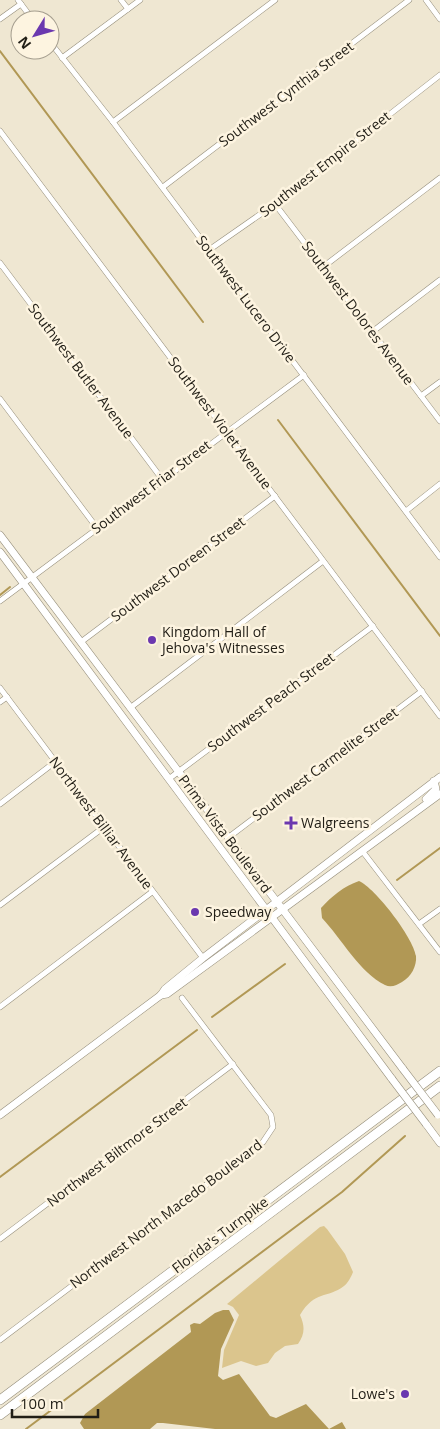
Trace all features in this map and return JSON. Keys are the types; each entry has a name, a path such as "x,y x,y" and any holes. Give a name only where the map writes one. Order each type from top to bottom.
{"highway":[{"name":"Florida's Turnpike","path":"0,1400 440,1071"},
{"name":"Florida's Turnpike","path":"0,1415 440,1086"}],"main road":[{"name":"Prima Vista Boulevard","path":"0,535 439,1117"},
{"name":"Prima Vista Boulevard","path":"0,552 440,1143"},
{"path":"402,823 405,815 433,793 436,789 437,779"},
{"path":"161,996 164,989 203,958 437,779"},
{"path":"0,1115 440,794"}],"street":[{"path":"121,0 128,9"},
{"path":"62,58 140,0"},
{"path":"113,122 275,0"},
{"name":"Southwest Cynthia Street","path":"162,187 409,0"},
{"path":"426,0 440,20"},
{"path":"0,19 20,2"},
{"name":"Southwest Lucero Drive","path":"60,55 113,122 440,557"},
{"name":"Southwest Empire Street","path":"209,250 275,204 440,75"},
{"name":"Southwest Violet Avenue","path":"0,131 440,716"},
{"path":"324,267 440,178"},
{"name":"Southwest Dolores Avenue","path":"275,204 440,421"},
{"name":"Southwest Butler Avenue","path":"0,262 162,479"},
{"path":"372,332 440,280"},
{"name":"Southwest Friar Street","path":"0,601 304,375"},
{"path":"421,396 440,382"},
{"path":"0,399 97,528"},
{"path":"406,511 440,484"},
{"name":"Southwest Doreen Street","path":"80,642 275,496"},
{"path":"130,708 323,561"},
{"name":"Southwest Peach Street","path":"170,778 373,626"},
{"name":"Northwest Billiar Avenue","path":"0,688 203,958"},
{"name":"Southwest Carmelite Street","path":"228,837 422,691"},
{"path":"0,702 7,697"},
{"path":"0,804 55,762"},
{"path":"0,905 104,827"},
{"path":"363,852 440,952"},
{"path":"0,1007 152,892"},
{"path":"419,924 440,909"},
{"name":"Northwest North Macedo Boulevard","path":"0,1340 263,1142 273,1127 270,1115 182,998"},
{"name":"Northwest Biltmore Street","path":"0,1239 233,1064"}],"shaded area":[{"path":"359,881 374,893 392,914 408,937 416,956 416,964 413,971 405,980 396,985 385,985 367,972 322,918 321,908 333,896"},
{"path":"324,1226 327,1229 345,1254 353,1272 348,1282 338,1290 316,1298 306,1307 300,1315 304,1330 298,1344 285,1346 275,1353 268,1363 256,1366 241,1361 222,1368 224,1350 239,1315 233,1307 227,1304 320,1227"},
{"path":"229,1310 234,1320 221,1349 218,1376 223,1380 239,1374 270,1416 276,1418 306,1404 329,1429 215,1429 157,1423 150,1429 84,1429 80,1423 85,1414 191,1332 190,1325 194,1323 200,1324 215,1313"},
{"path":"342,1422 346,1429 329,1429"}],"waterway":[{"path":"0,51 203,322"},
{"path":"278,420 440,636"},
{"path":"0,595 10,587"},
{"path":"397,880 440,848"},
{"path":"212,1017 285,964"},
{"path":"0,1177 197,1030"},
{"path":"26,1429 342,1192 405,1136"}],"place":[{"name":"Kingdom Hall of Jehova's Witnesses","path":"152,640"},
{"name":"Walgreens","path":"291,823"},
{"name":"Speedway","path":"195,912"},
{"name":"Lowe's","path":"405,1394"}]}
